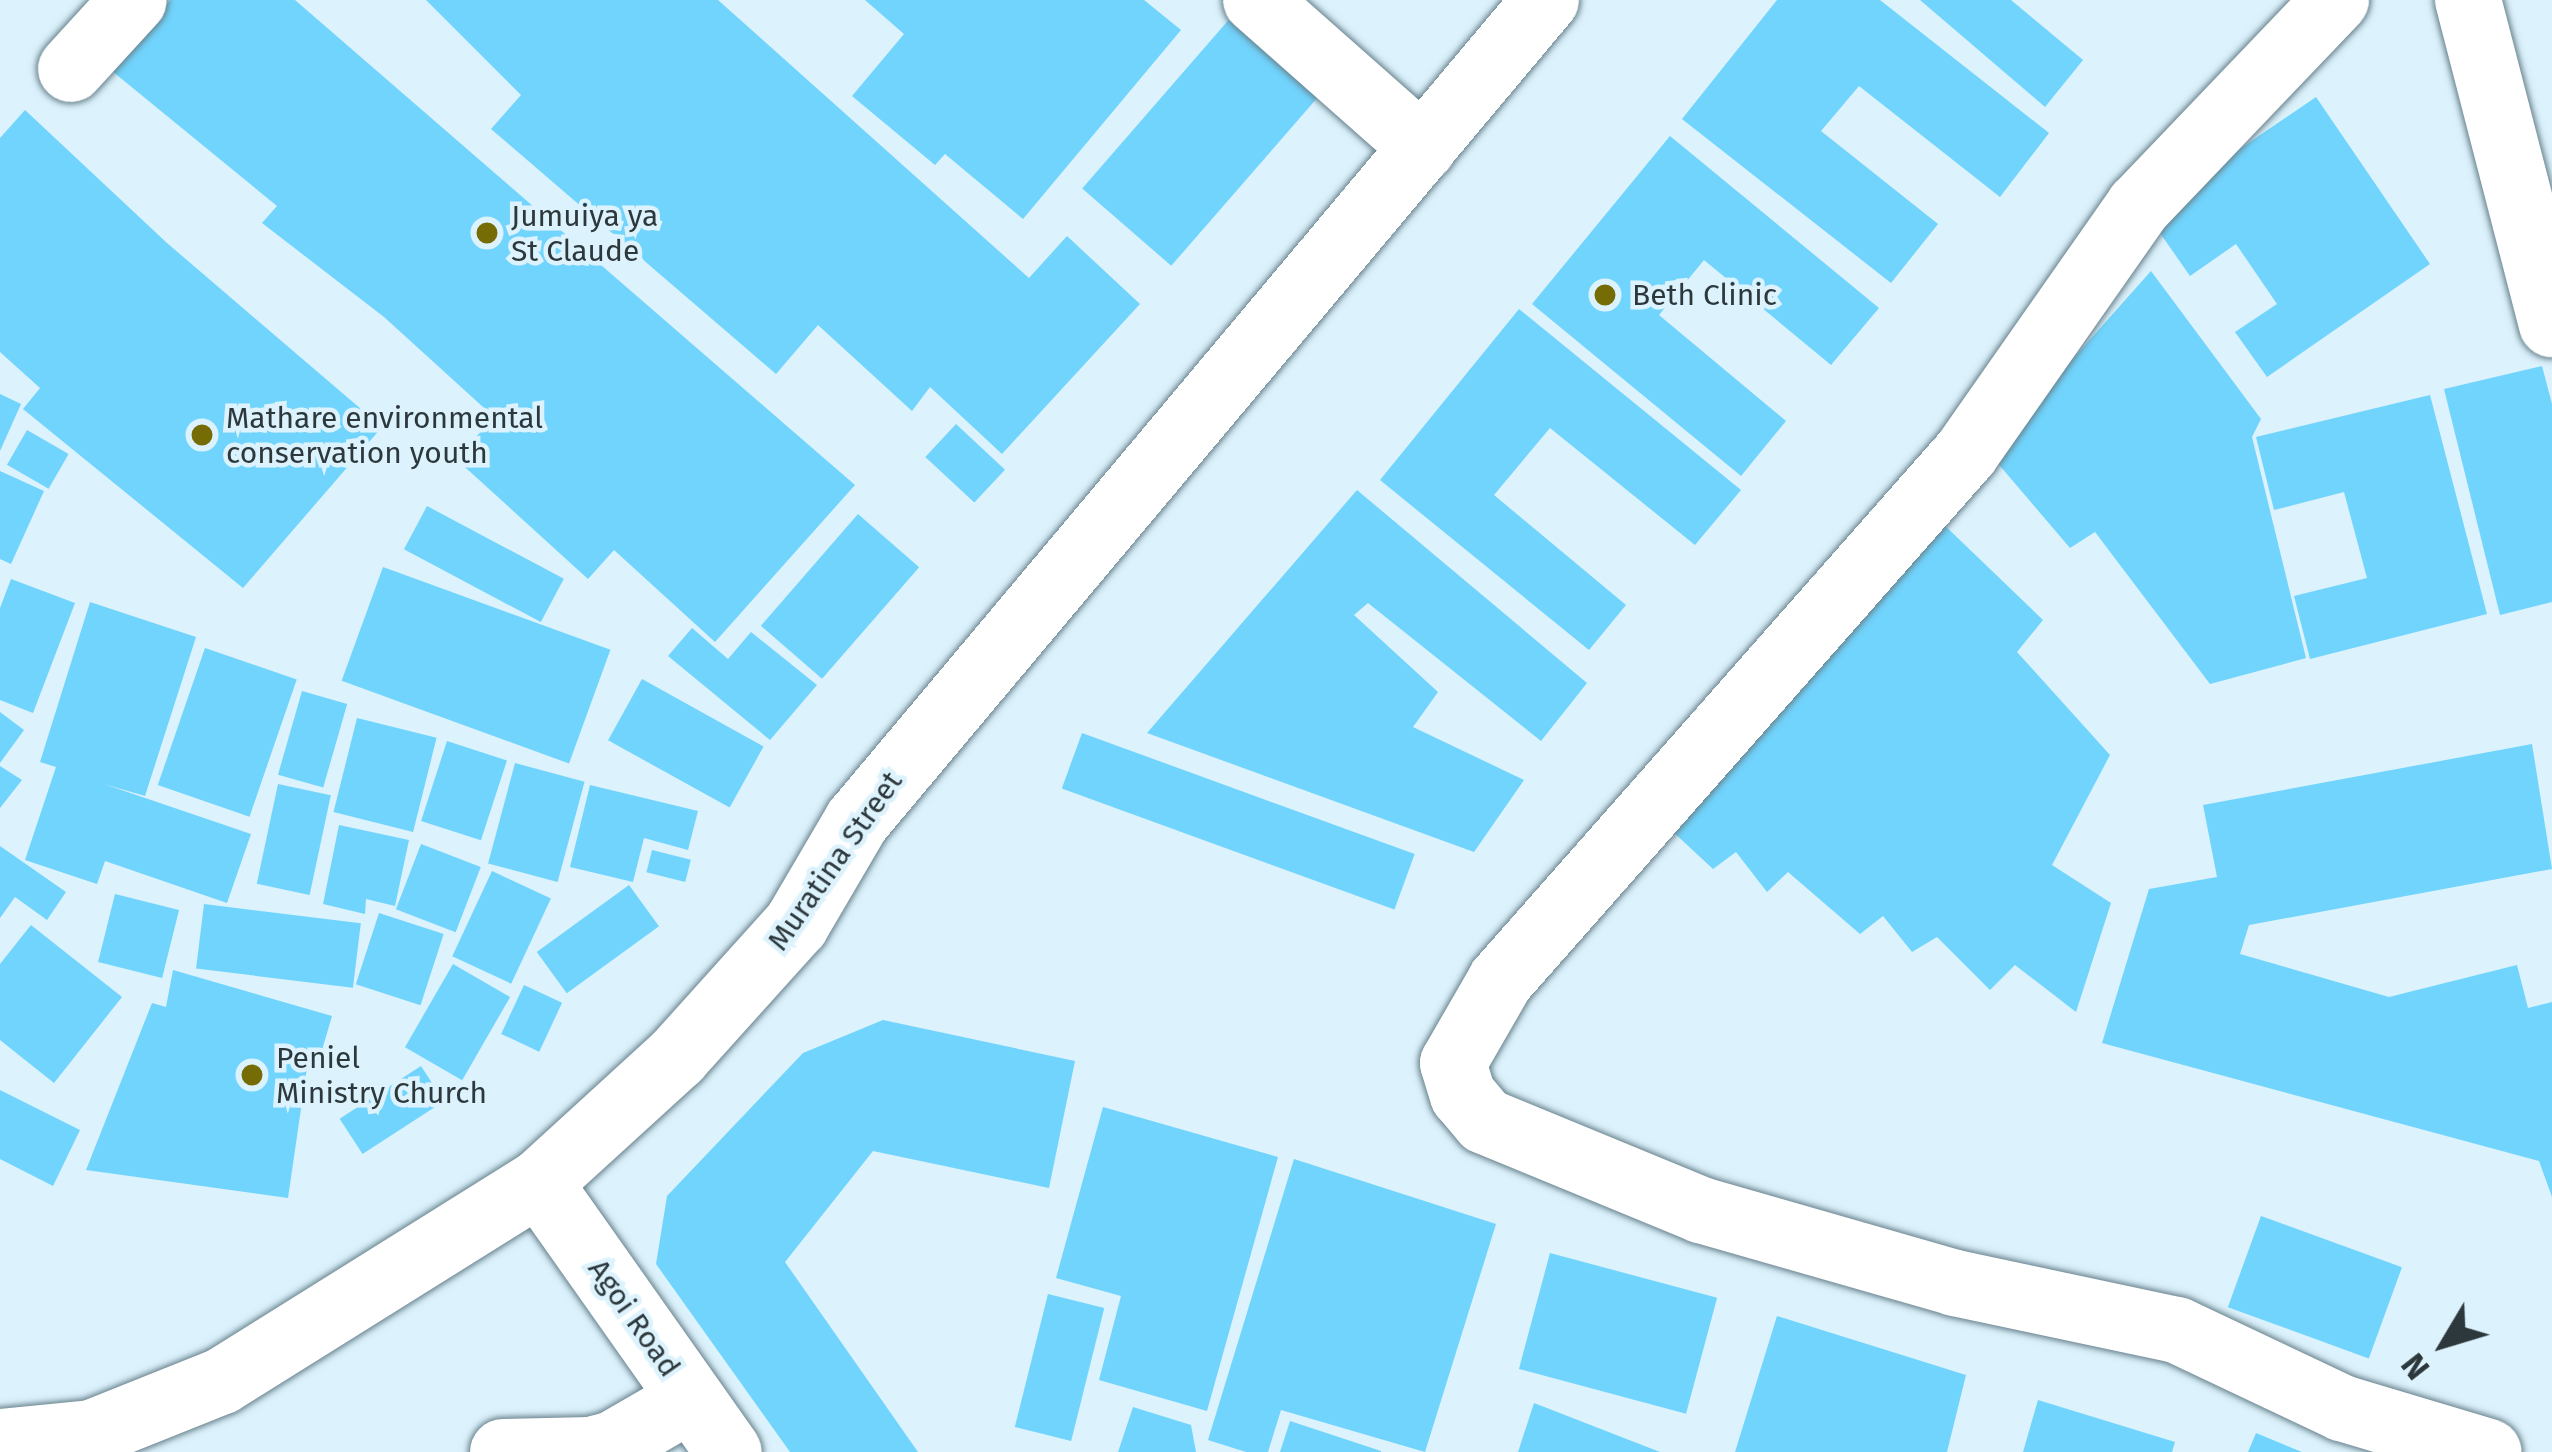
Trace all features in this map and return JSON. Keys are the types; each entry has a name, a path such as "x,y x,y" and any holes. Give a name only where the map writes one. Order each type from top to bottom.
{"street":[{"path":"71,69 134,0"},
{"path":"1256,0 1423,148"},
{"name":"Muratina Street","path":"0,1442 92,1433 222,1381 538,1183 677,1057 796,925 857,820 1546,0"},
{"path":"2336,0 2139,206 1966,453 1501,980 1453,1063 1463,1095 1485,1120 1701,1210 1954,1283 2177,1330 2342,1408 2489,1452"},
{"path":"2468,0 2552,324"},
{"name":"Agoi Road","path":"538,1183 729,1452"},
{"path":"503,1452 591,1450 613,1444 691,1399"}],"building":[{"path":"170,0 295,0 855,485 715,642 614,550 588,579 456,459 494,417 384,317 262,223 277,206 112,71"},
{"path":"426,0 718,0 1029,278 1067,236 1140,304 1002,454 930,387 912,411 818,325 776,374 491,129 521,95"},
{"path":"865,0 1144,0 1181,30 1023,219 945,154 935,165 852,96 904,34"},
{"path":"1777,0 1880,0 2049,133 2000,197 1859,86 1821,131 1938,224 1891,283 1682,119"},
{"path":"1920,0 2011,0 2083,60 2045,107"},
{"path":"1239,8 1328,85 1171,266 1082,188"},
{"path":"2316,97 2430,264 2267,377 2235,332 2277,304 2236,244 2190,276 2146,213"},
{"path":"25,110 167,243 382,427 243,588 23,409 40,388 0,352 0,138"},
{"path":"1670,136 1879,308 1831,365 1704,260 1659,315 1786,421 1741,476 1532,304"},
{"path":"2151,271 2261,419 2252,437 2306,658 2210,684 2095,532 2070,548 1989,453"},
{"path":"1519,309 1741,490 1695,545 1550,428 1494,495 1626,605 1589,650 1380,480"},
{"path":"2542,366 2552,404 2552,602 2500,615 2444,389"},
{"path":"0,394 21,404 0,451"},
{"path":"2430,395 2487,614 2310,659 2294,596 2367,578 2344,492 2274,510 2256,437"},
{"path":"956,424 1005,470 974,503 925,457"},
{"path":"27,430 69,454 49,489 7,465"},
{"path":"0,471 44,491 11,564 0,559"},
{"path":"1357,490 1587,683 1541,741 1368,603 1354,615 1438,692 1413,727 1524,780 1474,852 1147,733"},
{"path":"427,506 564,579 541,622 404,549"},
{"path":"858,514 919,567 822,679 761,626"},
{"path":"1939,520 2043,620 2017,652 2110,755 2052,865 2111,903 2076,1012 2015,965 1990,990 1937,937 1912,952 1883,916 1860,934 1788,872 1767,892 1736,852 1713,869 1671,830"},
{"path":"383,567 610,650 569,763 342,681"},
{"path":"11,579 75,603 33,713 0,700 0,608"},
{"path":"90,602 196,637 145,796 104,784 251,834 227,903 105,861 97,884 25,860 56,767 40,762"},
{"path":"692,628 728,659 751,632 817,685 770,740 668,656"},
{"path":"205,648 297,680 250,817 158,785"},
{"path":"642,679 764,746 730,808 608,740"},
{"path":"302,691 347,704 323,788 278,775"},
{"path":"0,712 24,730 0,763"},
{"path":"357,718 437,738 413,832 334,812"},
{"path":"1082,733 1415,854 1394,910 1062,788"},
{"path":"447,741 507,760 481,840 421,821"},
{"path":"2532,744 2552,869 2249,925 2240,954 2389,997 2517,965 2528,1008 2552,1002 2552,1197 2539,1161 2102,1043 2149,889 2217,877 2203,805"},
{"path":"515,763 585,782 558,882 488,863"},
{"path":"0,766 22,780 0,808"},
{"path":"278,784 331,795 310,895 257,884"},
{"path":"590,785 698,811 688,850 644,838 633,882 570,867"},
{"path":"339,825 409,840 395,906 366,899 365,914 323,904"},
{"path":"421,844 481,867 456,932 396,909"},
{"path":"0,846 66,892 47,920 15,897 0,918"},
{"path":"652,850 691,860 685,882 646,872"},
{"path":"492,871 551,898 511,984 452,956"},
{"path":"629,885 659,926 567,993 537,952"},
{"path":"115,894 179,910 162,978 98,962"},
{"path":"204,904 361,923 353,988 196,969"},
{"path":"379,913 444,934 420,1005 356,984"},
{"path":"31,925 122,997 54,1083 0,1040 0,964"},
{"path":"453,964 510,997 462,1080 405,1047"},
{"path":"173,970 332,1016 320,1057 309,1054 288,1198 86,1170 152,1003 166,1007"},
{"path":"524,985 562,1003 539,1052 501,1034"},
{"path":"883,1020 1075,1061 1049,1188 873,1151 785,1262 918,1452 790,1452 656,1264 667,1196 803,1053"},
{"path":"421,1066 444,1101 363,1154 340,1119"},
{"path":"0,1090 80,1130 53,1186 0,1159"},
{"path":"1103,1107 1278,1157 1207,1411 1099,1380 1121,1296 1056,1278"},
{"path":"1294,1159 1496,1224 1425,1452 1281,1410 1268,1452 1246,1452 1208,1440"},
{"path":"2261,1216 2402,1267 2369,1358 2228,1307"},
{"path":"1550,1253 1717,1298 1686,1414 1519,1369"},
{"path":"1048,1294 1104,1308 1071,1441 1015,1427"},
{"path":"1777,1316 1966,1375 1947,1452 1735,1452"},
{"path":"2038,1400 2175,1442 2172,1452 2023,1452"},
{"path":"1534,1403 1660,1452 1518,1452"},
{"path":"1133,1407 1191,1425 1196,1452 1118,1452"},
{"path":"1290,1421 1381,1451 1381,1452 1280,1452"},
{"path":"2256,1433 2302,1452 2248,1452"}],"place":[{"name":"Jumuiya ya St Claude","path":"487,233"},
{"name":"Beth Clinic","path":"1605,295"},
{"name":"Mathare environmental conservation youth","path":"202,435"},
{"name":"Peniel Ministry Church","path":"252,1075"}]}
